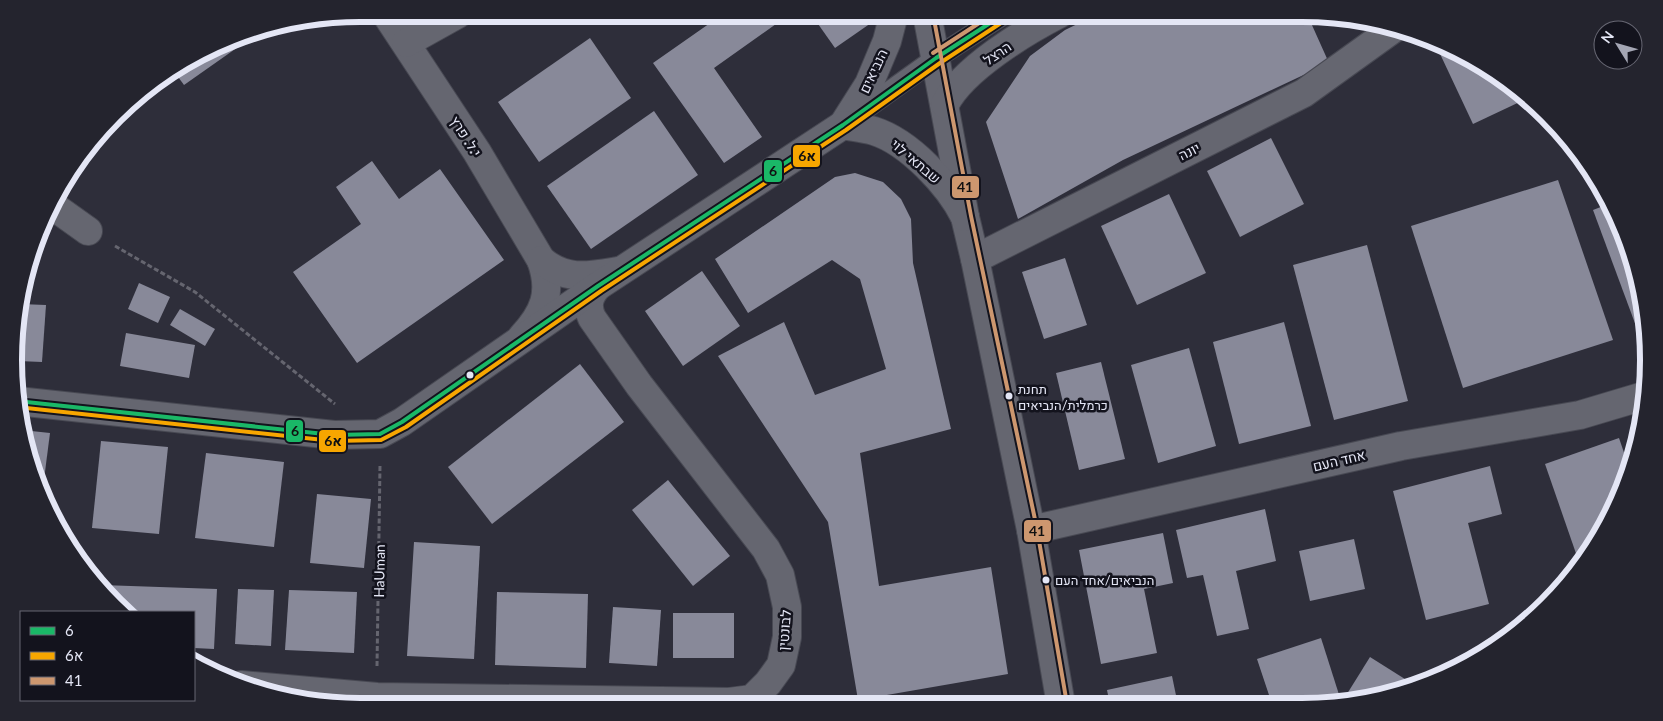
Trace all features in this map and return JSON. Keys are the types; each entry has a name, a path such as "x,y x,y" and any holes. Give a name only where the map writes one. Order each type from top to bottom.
{"street":[{"name":"י.ל. פרץ","path":"392,22 477,152 541,260 546,277 544,305 539,316 517,342"},
{"path":"406,43 444,22"},
{"name":"הנביאים","path":"843,125 869,84 887,41 892,22"},
{"path":"929,22 965,217 976,259 1031,530 1060,698"},
{"name":"הרצל","path":"945,104 951,92 979,65 1043,22"},
{"name":"יונה","path":"976,259 1304,93 1387,33"},
{"path":"25,402 334,435 380,434 418,411 621,270 843,125"},
{"name":"שבתאי לוי","path":"843,125 875,131 910,153 939,178 958,202 965,217"},
{"path":"58,209 88,231"},
{"name":"י.ל. פרץ","path":"541,260 558,272 576,276 621,270"},
{"name":"לבונטין","path":"598,286 588,302 588,310 592,318 639,385 766,549 780,576 787,607 787,637 781,665 768,683 753,698"},
{"name":"אחד העם","path":"1031,530 1401,446 1580,415 1639,397"},
{"name":"לבונטין","path":"299,693 343,698"}],"lane":[{"path":"843,125 936,58 992,22"}],"path":[{"path":"88,231 195,292 340,408"},
{"name":"HaUman","path":"377,698 380,434"}],"building":[{"path":"712,22 779,22 714,68 762,137 724,163 653,63"},
{"path":"817,22 872,22 835,48"},
{"path":"1082,22 1311,22 1329,63 1123,160 1018,219 986,122 1030,56 1065,30"},
{"path":"590,38 631,98 539,162 498,102"},
{"path":"243,43 184,85 178,76 211,57"},
{"path":"1439,51 1490,79 1520,102 1473,124"},
{"path":"654,111 698,175 591,249 547,186"},
{"path":"1271,138 1304,204 1240,237 1207,171"},
{"path":"372,161 399,199 440,169 504,260 357,363 293,272 361,224 336,187"},
{"path":"855,173 883,182 901,199 911,219 913,263 951,429 860,453 879,586 991,567 1008,674 870,698 858,698 828,522 718,356 784,322 815,395 886,369 860,279 832,260 748,313 715,259 835,177"},
{"path":"1558,180 1613,340 1463,388 1411,226"},
{"path":"1169,194 1206,273 1137,305 1101,226"},
{"path":"1603,206 1623,252 1634,295 1640,336 1593,210"},
{"path":"1367,245 1408,401 1334,420 1293,265"},
{"path":"1065,258 1087,325 1044,339 1022,272"},
{"path":"702,271 740,326 683,366 645,311"},
{"path":"139,283 170,297 158,323 128,309"},
{"path":"27,304 46,305 42,362 22,361"},
{"path":"180,309 215,329 205,346 170,325"},
{"path":"1284,322 1311,426 1239,444 1213,342"},
{"path":"126,333 195,345 189,378 120,366"},
{"path":"1189,348 1216,446 1158,463 1131,365"},
{"path":"1101,362 1125,459 1079,470 1056,373"},
{"path":"580,364 624,422 492,524 448,467"},
{"path":"30,431 50,433 44,480"},
{"path":"1619,438 1626,458 1623,469 1606,510 1577,557 1545,464"},
{"path":"101,441 168,447 159,534 92,528"},
{"path":"206,453 284,462 274,547 195,538"},
{"path":"1490,466 1502,514 1468,523 1489,604 1426,620 1393,491"},
{"path":"668,480 730,556 693,586 632,510"},
{"path":"317,494 371,499 364,568 310,563"},
{"path":"1265,509 1276,561 1236,571 1249,629 1217,636 1203,575 1187,578 1176,530"},
{"path":"1163,533 1173,583 1144,589 1157,653 1101,664 1079,550"},
{"path":"1354,539 1365,589 1310,601 1299,551"},
{"path":"414,542 480,546 474,659 407,656"},
{"path":"108,585 217,589 214,649 195,648 195,611 133,611"},
{"path":"238,589 274,590 271,646 235,644"},
{"path":"289,590 357,592 354,653 285,650"},
{"path":"497,592 588,594 586,668 495,665"},
{"path":"613,607 661,610 657,666 609,663"},
{"path":"673,613 734,613 734,658 673,658"},
{"path":"1321,638 1340,697 1270,698 1257,659"},
{"path":"1370,657 1409,682 1390,687 1346,696"},
{"path":"1172,676 1177,698 1109,698 1107,690"}],"transit line":[{"name":"41","path":"935,22 971,216 1037,529 1066,698"},
{"name":"41","path":"933,53 981,22"},
{"name":"6","path":"25,402 334,435 380,434 402,422 598,286 843,125 936,58 992,22"},
{"name":"6א","path":"26,408 333,441 381,440 406,427 601,291 846,130 940,63 1002,22"}],"place":[{"name":"תחנת כרמלית/הנביאים","path":"1009,396"},
{"name":"הנביאים/אחד העם","path":"1046,580"}]}
